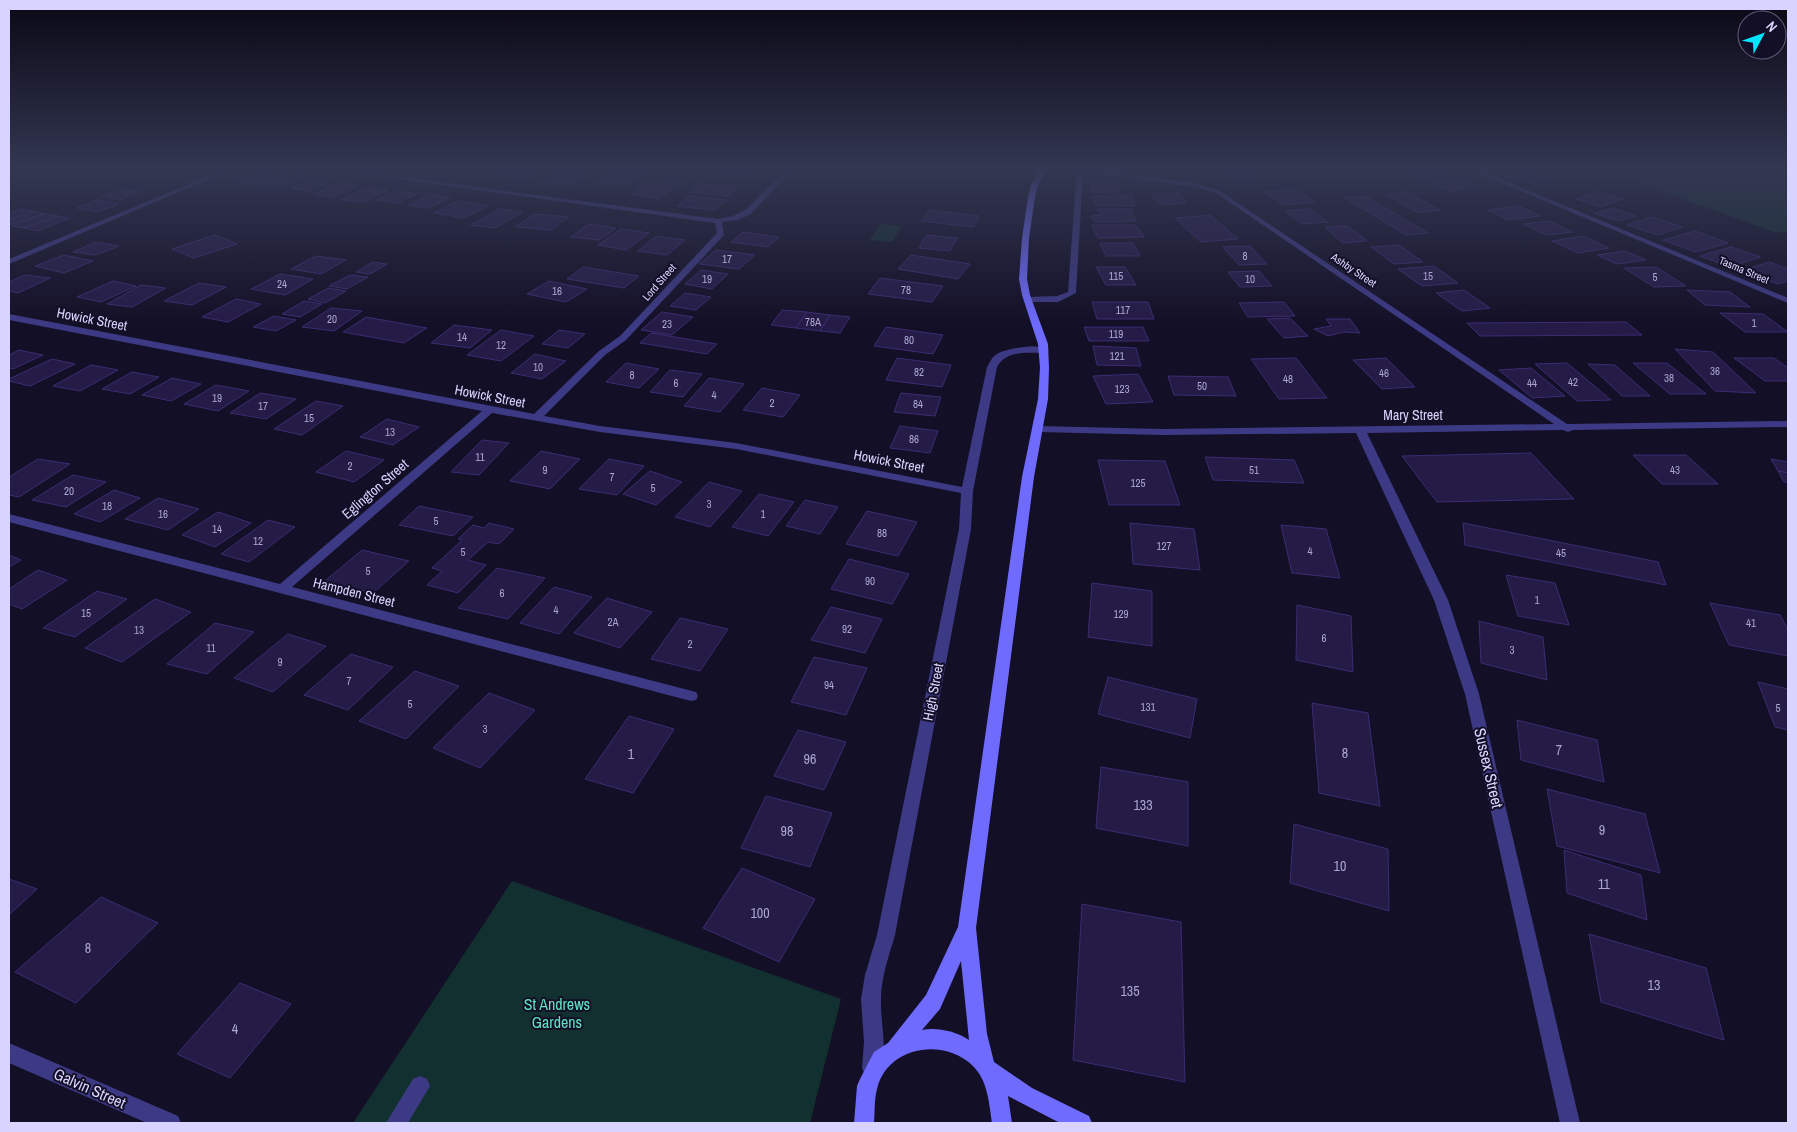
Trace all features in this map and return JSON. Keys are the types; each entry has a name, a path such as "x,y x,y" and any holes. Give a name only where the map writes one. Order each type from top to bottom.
{"main road":[{"path":"1002,1123 1000,1093 988,1068 977,1034 967,928 1028,477 1038,429 1045,371 1044,350 1022,275 1028,221"},
{"path":"864,1123 862,1100 870,1075 884,1056 894,1048 933,1002 967,928"},
{"path":"894,1048 914,1040 936,1037 967,1048 988,1068 1025,1095 1082,1123"}],"street":[{"path":"9,262 107,221"},
{"name":"Lord Street","path":"536,418 602,353 623,338 670,289 679,276 721,233 718,221"},
{"path":"1028,300 1058,299 1072,293 1076,221"},
{"name":"Ashby Street","path":"1261,221 1568,429"},
{"name":"Tasma Street","path":"1596,221 1788,301"},
{"name":"Howick Street","path":"10,319 489,410 609,430 736,446 967,491"},
{"name":"High Street","path":"870,1075 875,1045 871,1016 873,981 886,935 965,529 967,491 994,361 1000,355 1013,351 1044,350"},
{"name":"Eglington Street","path":"281,590 489,410"},
{"name":"Mary Street","path":"1038,429 1162,432 1360,429 1568,429 1788,424"},
{"name":"Sussex Street","path":"1360,429 1441,600 1472,694 1570,1123"},
{"name":"Hampden Street","path":"9,518 691,696"},
{"name":"Galvin Street","path":"9,1053 171,1123"},
{"path":"396,1123 420,1086"}],"green space":[{"path":"1743,221 1788,221 1788,231 1777,233"},
{"path":"880,224 902,226 892,242 870,240"},
{"name":"St Andrews Gardens","path":"512,881 841,999 810,1123 353,1123"}],"building":[{"path":"9,221 23,221 9,225"},
{"path":"26,221 44,221 24,228 12,226"},
{"path":"44,221 63,221 37,231 24,228"},
{"path":"479,221 508,221 495,228 471,225"},
{"path":"525,221 563,221 551,230 516,227"},
{"path":"921,221 976,221 973,227"},
{"path":"1094,221 1136,221 1095,222"},
{"path":"1178,221 1217,221 1238,239 1201,242"},
{"path":"1298,221 1328,222 1302,224"},
{"path":"1383,221 1407,221 1428,233 1406,235"},
{"path":"1549,221 1573,232 1547,235 1524,224"},
{"path":"1640,221 1663,221 1682,227 1658,235 1627,225"},
{"path":"588,224 616,228 599,240 571,237"},
{"path":"1092,225 1136,225 1144,237 1098,238"},
{"path":"1348,226 1367,241 1343,243 1325,227"},
{"path":"621,229 649,233 626,250 598,245"},
{"path":"1695,231 1728,243 1696,252 1663,240"},
{"path":"743,232 779,237 768,247 731,242"},
{"path":"215,235 237,244 194,258 172,249"},
{"path":"926,235 957,238 950,251 919,248"},
{"path":"656,236 685,240 667,255 638,251"},
{"path":"1583,236 1609,248 1578,253 1552,241"},
{"path":"96,242 119,246 96,255 73,252"},
{"path":"1100,243 1133,243 1140,256 1106,256"},
{"path":"1399,245 1423,262 1394,264 1371,247"},
{"path":"1250,246 1267,264 1239,265 1223,247"},
{"path":"1731,247 1760,257 1730,267 1700,256"},
{"path":"716,250 755,255 739,269 699,264"},
{"path":"1625,251 1646,260 1617,264 1597,255"},
{"path":"64,255 93,261 64,273 35,266"},
{"path":"911,255 970,264 958,279 898,269"},
{"path":"316,256 346,260 321,274 291,269"},
{"path":"373,262 387,264 370,274 356,272"},
{"path":"1769,262 1788,269 1788,281 1778,284 1741,271"},
{"path":"1434,266 1458,283 1422,286 1398,269"},
{"path":"583,267 639,276 624,288 567,279"},
{"path":"1096,267 1125,267 1136,285 1106,285"},
{"path":"1656,267 1686,286 1654,287 1624,268"},
{"path":"701,270 728,274 712,289 685,284"},
{"path":"1259,271 1272,286 1240,287 1228,272"},
{"path":"280,274 313,279 285,295 251,289"},
{"path":"25,275 50,278 18,293 9,291 9,282"},
{"path":"350,275 368,277 347,289 329,286"},
{"path":"880,278 943,286 932,302 868,294"},
{"path":"113,281 136,286 101,302 77,297"},
{"path":"549,281 587,289 566,302 527,294"},
{"path":"199,283 226,287 192,305 164,301"},
{"path":"141,285 166,288 132,307 107,304"},
{"path":"328,288 346,291 325,303 308,299"},
{"path":"1464,290 1490,308 1462,311 1436,293"},
{"path":"1687,290 1730,292 1750,307 1705,305"},
{"path":"685,293 711,297 696,310 670,306"},
{"path":"236,299 261,304 228,322 202,317"},
{"path":"304,301 322,304 300,317 282,314"},
{"path":"1092,302 1148,302 1154,319 1097,319"},
{"path":"1284,302 1295,316 1248,317 1239,303"},
{"path":"331,308 362,311 334,331 302,327"},
{"path":"782,310 807,312 796,328 771,325"},
{"path":"662,312 693,317 672,335 641,330"},
{"path":"807,312 830,315 820,331 796,328"},
{"path":"1720,313 1763,314 1788,332 1745,332"},
{"path":"830,315 850,317 840,333 820,331"},
{"path":"274,316 296,320 276,331 253,327"},
{"path":"366,317 427,328 404,343 343,332"},
{"path":"1290,318 1308,336 1284,338 1267,319"},
{"path":"1326,319 1350,319 1360,333 1344,332 1328,336 1314,329 1331,326"},
{"path":"1626,322 1642,335 1480,336 1467,323"},
{"path":"454,325 492,330 470,348 431,343"},
{"path":"886,327 943,335 933,354 874,346"},
{"path":"1084,327 1143,327 1149,341 1089,341"},
{"path":"501,330 534,336 501,361 467,355"},
{"path":"559,330 585,334 568,348 542,344"},
{"path":"651,333 717,344 707,354 640,343"},
{"path":"1093,346 1136,348 1141,366 1097,365"},
{"path":"1675,349 1713,352 1756,393 1715,391"},
{"path":"19,350 43,355 13,369 9,368 9,355"},
{"path":"535,354 566,361 542,379 511,373"},
{"path":"897,358 951,365 942,387 886,380"},
{"path":"1296,358 1327,398 1279,399 1251,359"},
{"path":"1386,358 1415,387 1382,389 1353,360"},
{"path":"1734,358 1774,358 1788,368 1788,381 1765,381"},
{"path":"52,359 75,364 30,386 9,381 9,379"},
{"path":"626,363 659,369 639,388 606,382"},
{"path":"1567,363 1611,400 1577,401 1535,364"},
{"path":"1633,363 1667,363 1706,394 1670,394"},
{"path":"1588,364 1615,365 1650,396 1622,396"},
{"path":"91,365 118,370 80,391 53,386"},
{"path":"1531,368 1565,396 1532,398 1499,370"},
{"path":"670,370 702,374 683,397 650,392"},
{"path":"132,372 159,377 130,394 102,389"},
{"path":"1138,374 1153,402 1106,404 1093,376"},
{"path":"1168,376 1228,377 1236,396 1174,395"},
{"path":"172,378 201,384 171,401 142,395"},
{"path":"709,378 744,384 720,412 684,406"},
{"path":"216,385 249,391 218,411 184,404"},
{"path":"762,388 800,395 783,417 743,410"},
{"path":"260,393 296,399 266,419 230,413"},
{"path":"901,393 941,397 935,416 894,412"},
{"path":"316,401 343,406 302,435 274,429"},
{"path":"387,419 419,427 393,445 360,437"},
{"path":"900,426 938,431 930,453 890,448"},
{"path":"482,440 509,443 479,475 451,472"},
{"path":"346,451 384,460 354,482 316,472"},
{"path":"541,451 580,459 550,489 510,481"},
{"path":"1531,453 1574,499 1437,502 1402,456"},
{"path":"1633,455 1686,455 1718,484 1662,484"},
{"path":"1205,457 1294,460 1304,483 1213,480"},
{"path":"38,459 70,464 19,497 9,495 9,477"},
{"path":"609,459 644,466 617,495 579,489"},
{"path":"1771,459 1788,462 1788,473 1778,471"},
{"path":"1098,460 1165,461 1180,505 1109,505"},
{"path":"650,471 682,482 656,505 623,494"},
{"path":"1778,471 1788,473 1788,482 1784,482"},
{"path":"73,475 106,482 66,507 32,500"},
{"path":"709,482 742,491 710,527 675,517"},
{"path":"114,490 140,498 100,522 74,514"},
{"path":"759,494 794,502 768,536 732,527"},
{"path":"158,498 199,509 168,530 125,519"},
{"path":"805,500 838,507 820,534 786,526"},
{"path":"419,506 473,517 453,536 399,525"},
{"path":"867,511 917,522 898,556 846,544"},
{"path":"218,512 251,523 215,547 182,535"},
{"path":"268,520 295,527 249,562 221,554"},
{"path":"489,523 514,529 499,544 488,542 468,560 486,565 458,593 427,585 442,571 432,568 462,540 458,539 473,525 484,528"},
{"path":"1130,523 1194,529 1200,570 1133,564"},
{"path":"1463,523 1658,562 1666,585 1465,545"},
{"path":"1281,525 1326,529 1340,578 1292,573"},
{"path":"362,550 409,561 373,593 325,581"},
{"path":"9,555 21,560 9,567"},
{"path":"849,559 909,574 892,604 831,589"},
{"path":"497,568 545,578 508,619 458,608"},
{"path":"38,570 67,580 22,609 9,604 9,589"},
{"path":"1506,575 1555,583 1569,625 1518,616"},
{"path":"1092,583 1152,591 1152,646 1088,637"},
{"path":"554,587 592,597 559,634 520,623"},
{"path":"97,591 127,599 75,637 43,628"},
{"path":"607,598 652,612 620,648 574,633"},
{"path":"155,599 191,612 122,662 85,648"},
{"path":"1710,603 1780,615 1788,630 1788,656 1729,645"},
{"path":"1297,605 1351,616 1353,672 1296,660"},
{"path":"831,607 882,619 865,653 811,640"},
{"path":"680,618 728,629 700,671 651,659"},
{"path":"1479,621 1543,637 1547,680 1481,663"},
{"path":"215,623 254,632 207,674 167,664"},
{"path":"288,634 326,646 273,692 234,678"},
{"path":"351,654 393,667 348,710 304,695"},
{"path":"814,657 867,668 846,715 791,702"},
{"path":"415,671 459,686 406,739 359,721"},
{"path":"1108,677 1197,699 1190,738 1098,714"},
{"path":"1758,682 1788,689 1788,730 1775,727"},
{"path":"489,693 535,710 480,768 433,748"},
{"path":"1312,703 1368,713 1380,806 1319,793"},
{"path":"629,716 674,729 633,793 585,779"},
{"path":"1517,720 1597,740 1604,782 1521,760"},
{"path":"798,730 846,742 824,790 774,776"},
{"path":"1101,767 1188,782 1188,846 1096,828"},
{"path":"1547,789 1645,814 1660,873 1557,846"},
{"path":"766,796 832,813 810,867 741,848"},
{"path":"1294,824 1388,849 1389,911 1290,883"},
{"path":"1564,850 1641,875 1647,920 1567,893"},
{"path":"742,868 815,899 779,962 703,928"},
{"path":"9,879 37,889 9,915"},
{"path":"101,897 158,923 76,1003 15,972"},
{"path":"1082,904 1181,922 1185,1082 1073,1060"},
{"path":"1589,934 1706,968 1724,1040 1601,1002"},
{"path":"240,983 291,1004 230,1078 177,1054"}]}
